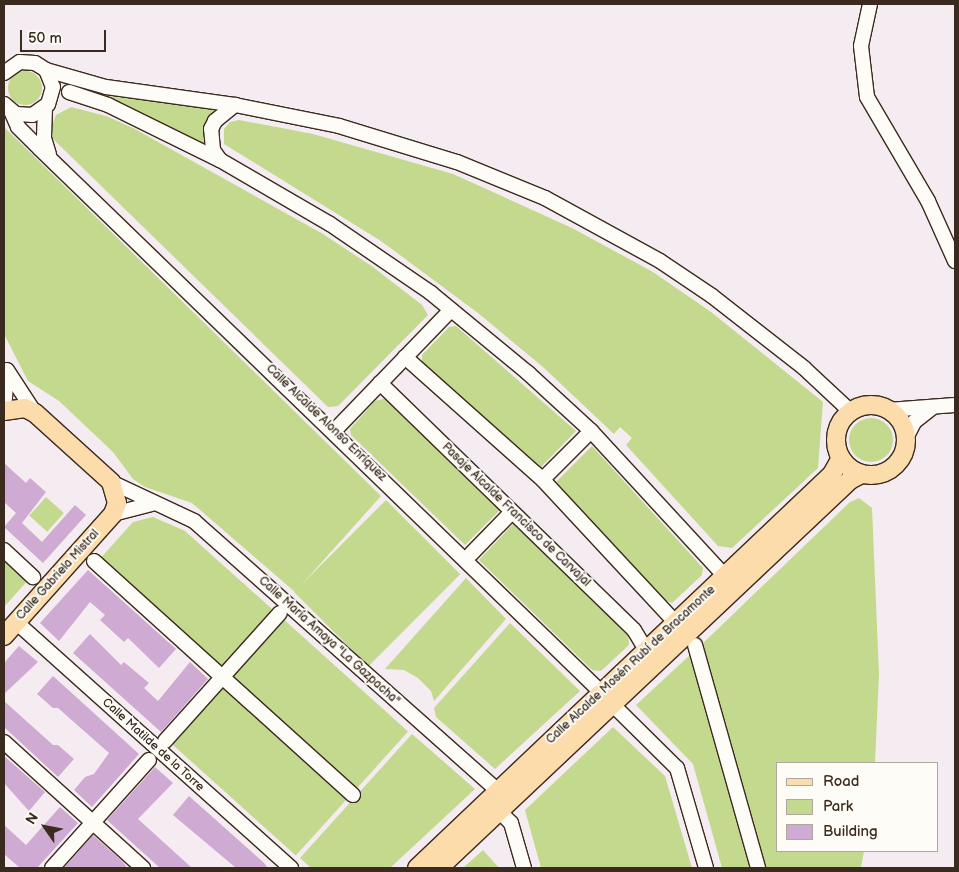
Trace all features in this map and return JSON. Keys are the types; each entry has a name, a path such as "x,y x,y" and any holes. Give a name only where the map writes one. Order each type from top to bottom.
{"main road":[{"path":"868,406 888,410 899,419 906,438 900,460 892,468 881,474 862,474 852,470 841,458 838,432 851,412 868,406"},
{"path":"4,410 25,408 34,413 111,482 116,498 113,514"},
{"name":"Calle Alcalde Mosén Rubí de Bracamonte","path":"439,868 499,811 607,698 646,650 832,474 841,458"},
{"name":"Calle Alcalde Mosén Rubí de Bracamonte","path":"416,868 498,791 607,698 850,480 862,474"},
{"name":"Calle Gabriela Mistral","path":"4,636 113,514"}],"street":[{"path":"870,4 861,46 867,97 928,201 955,261"},
{"path":"4,73 20,62 35,63 46,70 106,87 235,105 339,126 394,141 457,162 545,198 660,261 712,296 804,368 851,412"},
{"path":"46,70 52,80 53,93 44,108 44,138 49,154"},
{"path":"53,93 106,87"},
{"path":"69,92 108,105 220,160 330,224 451,310 591,431 725,576"},
{"path":"220,160 213,150 211,129 215,121 235,105"},
{"path":"7,108 26,116 44,108"},
{"name":"Calle Alcalde Alonso Enríquez","path":"7,108 18,127 49,154 334,431 677,768 706,868"},
{"path":"334,431 451,310"},
{"path":"405,357 543,480 676,623"},
{"path":"4,410 7,398 5,366"},
{"path":"5,366 34,413"},
{"name":"Pasaje Alcalde Francisco de Carvajal","path":"380,383 634,630 646,650"},
{"path":"888,410 955,405"},
{"path":"906,438 914,422 932,408"},
{"path":"546,476 586,437"},
{"name":"Calle María Amaya \"La Gazpacha\"","path":"111,482 152,504 176,510 194,521 498,791"},
{"name":"Calle María Amaya \"La Gazpacha\"","path":"113,514 152,504"},
{"path":"471,554 508,516"},
{"path":"4,550 33,577"},
{"path":"94,561 353,795"},
{"path":"165,741 280,613"},
{"name":"Calle Matilde de la Torre","path":"16,622 291,868"},
{"path":"696,645 758,868"},
{"path":"4,742 144,868"},
{"path":"52,868 149,760"},
{"path":"499,811 511,823 524,868"}],"green space":[{"path":"25,71 32,72 37,76 41,81 41,95 37,100 32,104 25,105 18,104 13,100 9,95 8,88 9,81 13,76 18,72"},
{"path":"99,95 220,109 212,155"},
{"path":"71,107 106,116 133,128 323,234 373,267 422,305 428,315 338,406 328,407 52,138 50,131 56,115"},
{"path":"239,120 313,134 453,174 572,228 653,272 711,312 823,402 818,468 732,548 718,546 626,445 632,438 620,427 614,434 543,367 478,313 381,241 224,144 224,129 230,122"},
{"path":"4,127 381,496 295,592 192,503 145,487 133,479 113,452 59,401 28,381 4,334"},
{"path":"456,326 576,431 541,467 422,363 422,355 449,327"},
{"path":"387,398 500,510 465,545 351,435 350,429 375,401"},
{"path":"875,418 887,424 892,431 892,449 887,456 880,461 867,462 859,459 852,452 849,436 852,428 859,421"},
{"path":"592,446 703,568 702,575 672,603 664,600 556,482"},
{"path":"46,497 64,513 47,532 29,516"},
{"path":"859,498 872,508 879,674 875,762 776,762 776,852 864,852 861,868 765,868 701,645 850,502"},
{"path":"386,500 460,574 368,666 294,592"},
{"path":"153,517 185,531 272,609 262,621 267,625 223,673 98,561 133,522"},
{"path":"514,523 628,633 629,645 601,671 592,670 479,560"},
{"path":"4,554 30,578 4,607"},
{"path":"466,578 506,619 434,701 431,691 418,678 404,670 385,669"},
{"path":"281,617 408,731 355,790 228,676"},
{"path":"510,623 580,691 495,769 436,717 434,708"},
{"path":"691,654 751,868 722,868 693,764 636,705"},
{"path":"223,681 350,795 296,856 169,741"},
{"path":"613,727 665,776 692,868 541,868 525,810"},
{"path":"412,734 475,789 390,868 311,868 300,858"},
{"path":"483,850 499,868 463,868"}],"building":[{"path":"4,463 26,483 30,478 46,492 22,523 42,542 75,505 86,515 43,563 4,527 16,513 4,502"},
{"path":"88,570 176,649 159,668 128,638 124,642 100,620 105,615 90,602 59,641 40,623"},
{"path":"90,634 121,665 124,662 149,683 144,688 158,701 190,662 208,679 161,732 73,653"},
{"path":"19,646 38,662 4,694 4,663"},
{"path":"53,676 139,754 92,807 74,790 85,777 94,774 109,753 58,708 53,708 37,694"},
{"path":"4,701 53,745 58,745 74,759 58,777 4,727"},
{"path":"4,756 45,792 29,811 4,783"},
{"path":"155,767 173,783 138,819 192,868 160,868 107,820"},
{"path":"189,796 268,868 236,868 173,815"},
{"path":"60,807 78,823 37,868 20,868 4,854 4,825 26,845"},
{"path":"93,835 123,862 127,868 64,868"}]}
